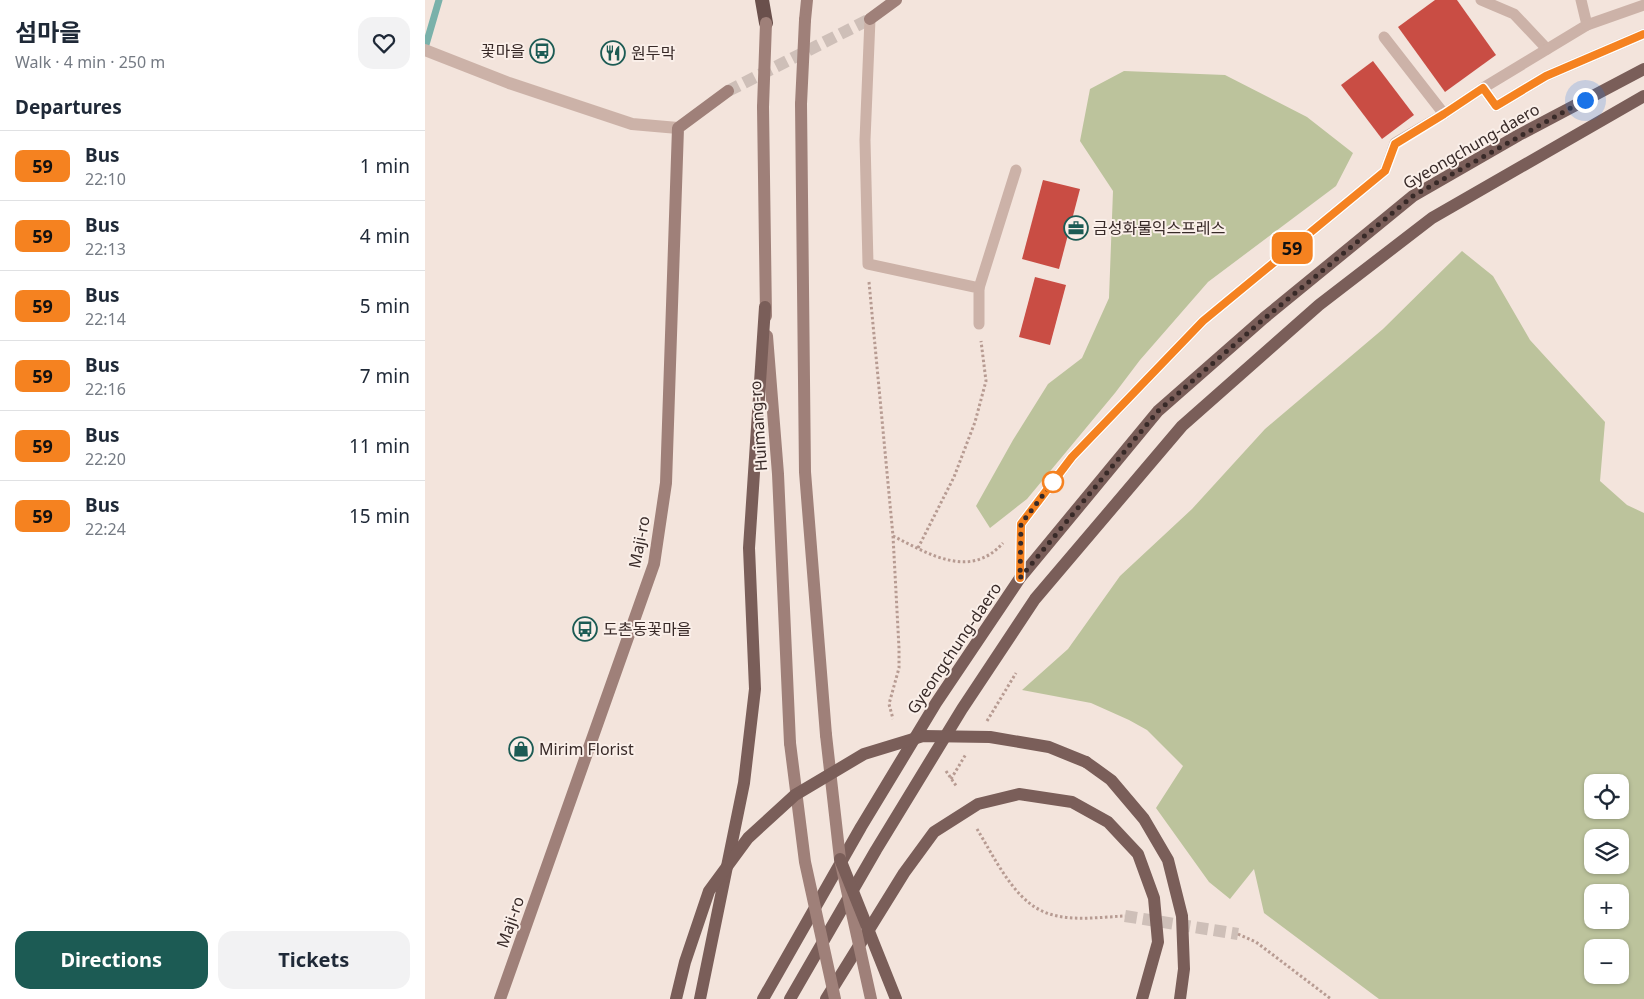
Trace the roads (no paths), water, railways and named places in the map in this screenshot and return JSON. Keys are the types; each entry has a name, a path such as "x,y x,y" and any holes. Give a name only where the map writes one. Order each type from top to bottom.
{"highway":[{"path":"762,0 766,23"}],"main road":[{"path":"766,23 770,0"},
{"path":"807,0 801,104 805,472 826,735 840,859 871,999"},
{"path":"871,19 896,0"},
{"name":"Huimang-ro","path":"766,23 763,107 765,307 778,474 790,743 805,862 835,999"},
{"name":"Gyeongchung-daero","path":"763,999 861,827 936,703 1020,578 1158,411 1265,318 1413,196 1519,136 1644,69"},
{"path":"678,128 728,91"},
{"path":"790,999 876,850 962,709 1035,599 1182,426 1319,305 1433,218 1644,96"},
{"name":"Maji-ro","path":"500,999 654,564 666,483 678,128"},
{"path":"700,999 745,783 755,689 749,548 765,307"},
{"path":"676,999 685,962 709,892 747,838 795,795 864,754 923,736 990,737 1049,747 1086,762 1111,780 1144,819 1168,860 1182,916 1184,969 1180,999"},
{"path":"826,999 903,873 934,832 978,804 1019,794 1072,802 1109,822 1138,854 1155,898 1158,942 1142,999"},
{"path":"840,859 896,999"}],"street":[{"path":"425,50 509,83 632,124 678,128"}],"lane":[{"path":"1481,0 1514,14 1547,49"},
{"path":"1581,0 1587,24"},
{"path":"1020,578 1021,524 1072,457 1203,321 1385,171 1395,144 1587,24 1644,4"},
{"path":"871,19 865,140 867,264 979,288"},
{"path":"1483,88 1496,106 1546,76 1644,34"},
{"path":"1384,37 1444,114"},
{"path":"979,324 979,288 1015,170"}],"waterway":[{"path":"425,48 439,0"}],"tunnel":[{"path":"728,91 870,19"},
{"path":"1125,916 1238,934"}],"place":[{"name":"꽃마을","path":"542,51"},
{"name":"원두막","path":"613,53"},
{"name":"금성화물익스프레스","path":"1076,228"},
{"name":"도촌동꽃마을","path":"585,629"},
{"name":"Mirim Florist","path":"521,749"}]}
